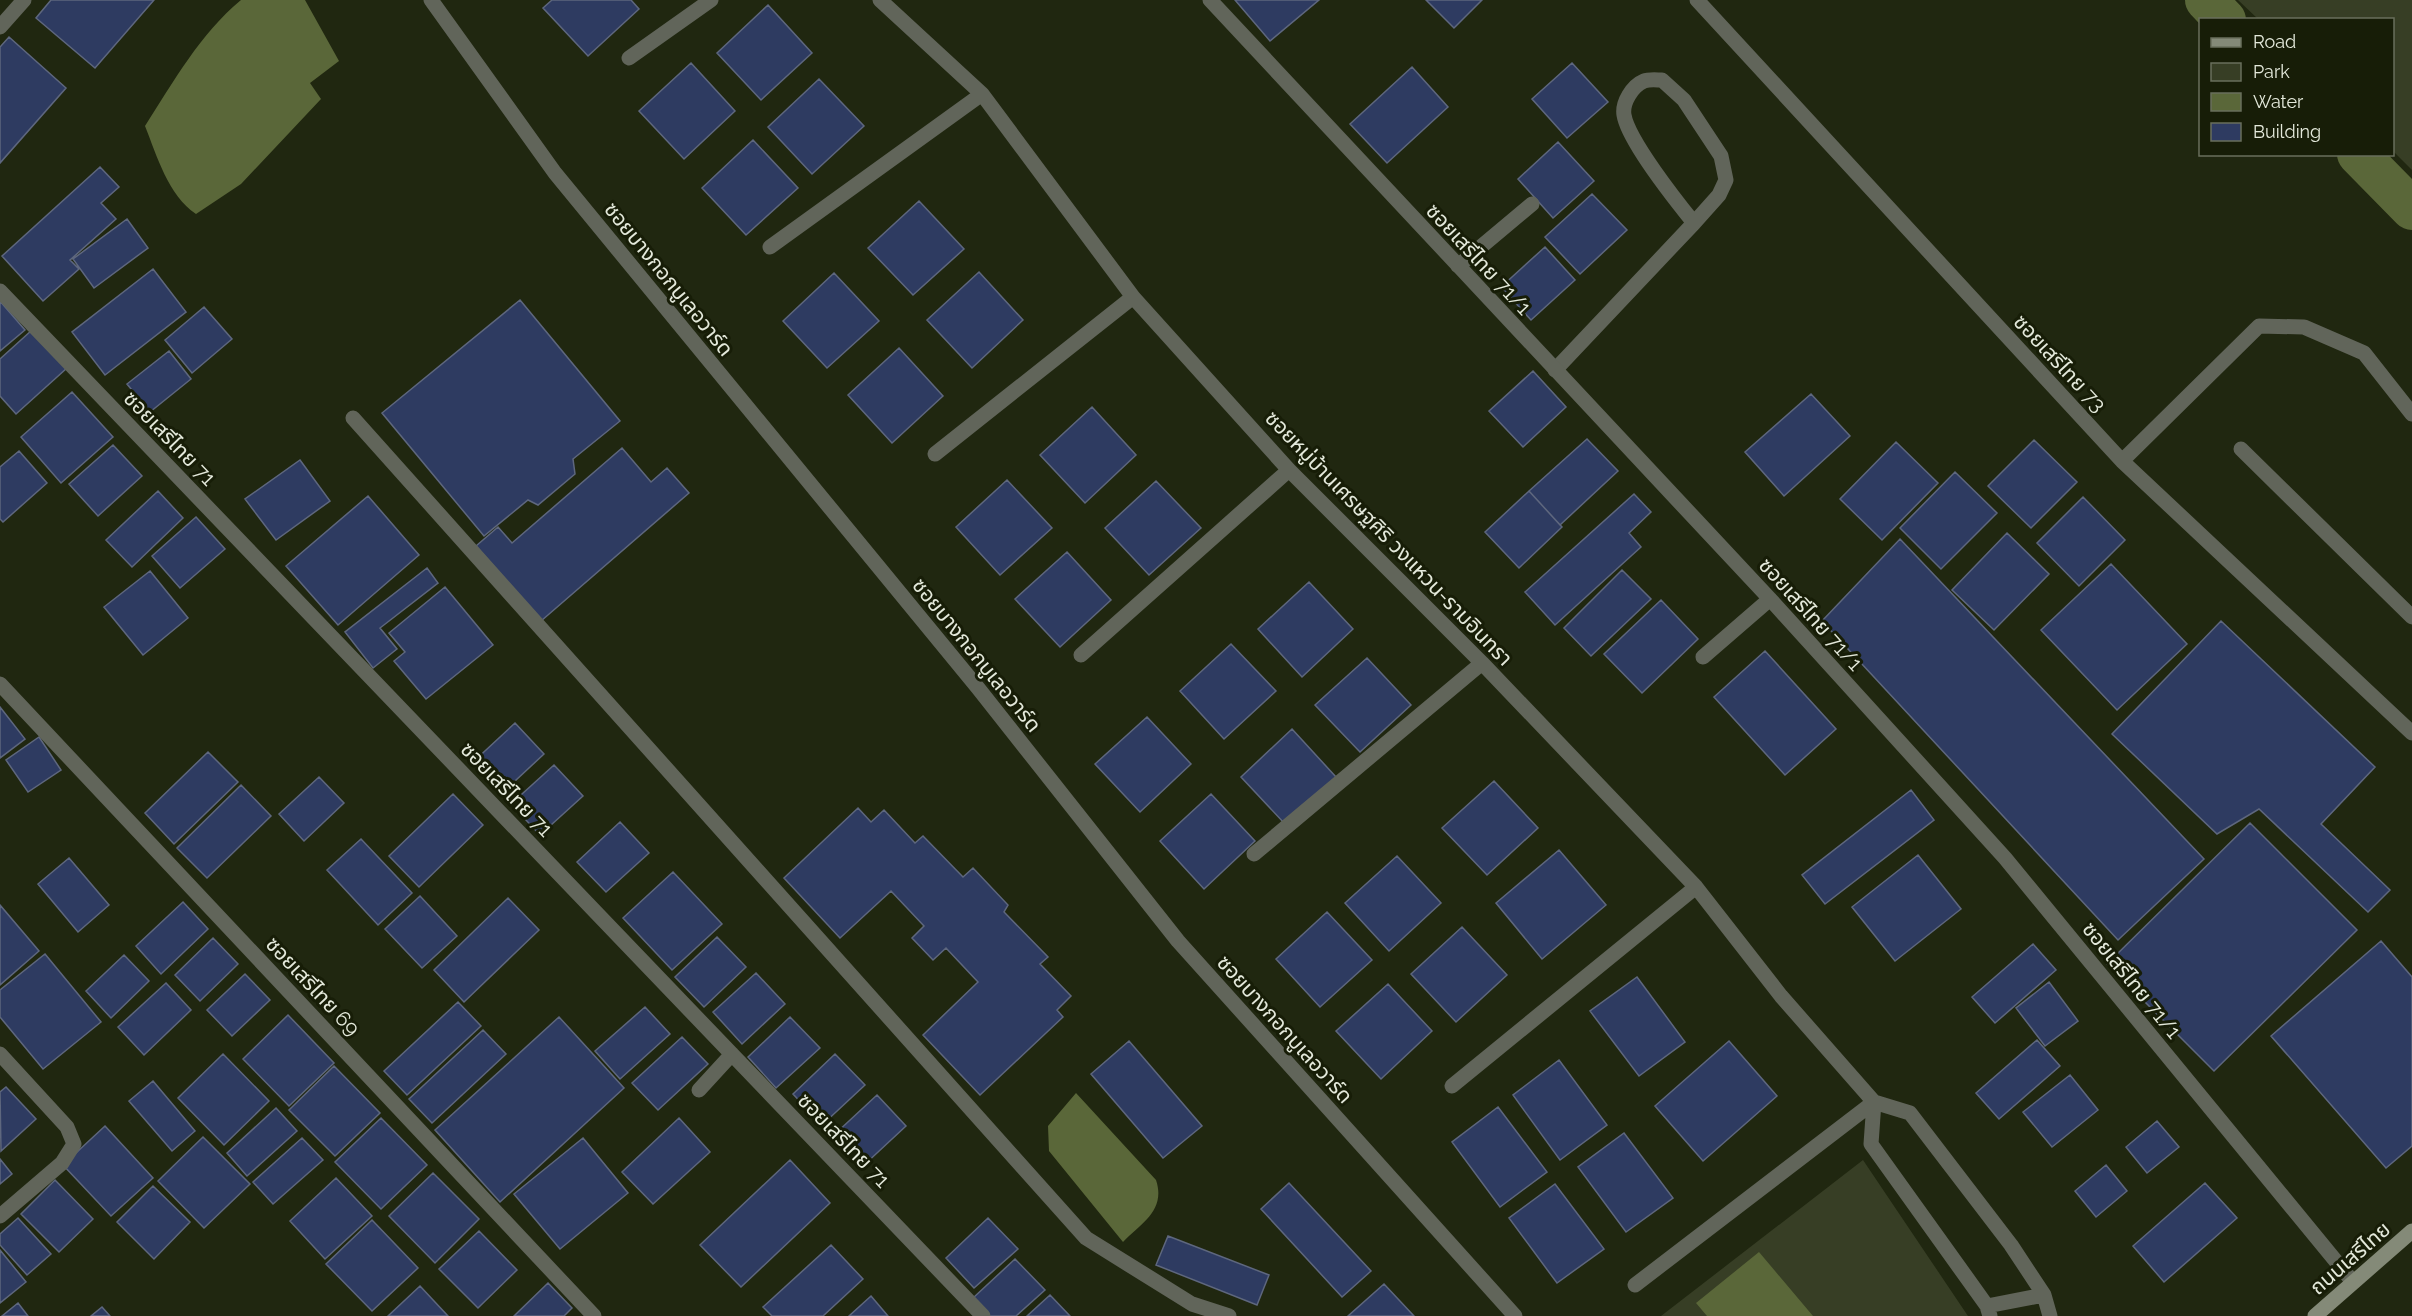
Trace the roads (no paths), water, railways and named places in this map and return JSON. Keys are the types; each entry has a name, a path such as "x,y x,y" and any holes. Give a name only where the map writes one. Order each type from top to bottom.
{"main road":[{"name":"ถนนเสรีไทย","path":"2315,1316 2412,1231"}],"street":[{"path":"0,27 24,0"},
{"name":"ซอยบางกอกบูเลอวาร์ด","path":"431,0 555,173 978,688 1178,941 1515,1316"},
{"path":"629,57 711,0"},
{"name":"ซอยหมู่บ้านเศรษฐศิริ วงแหวน-รามอินทรา","path":"880,0 982,94 1133,297 1289,470 1482,663 1696,887 1781,996 1874,1102"},
{"name":"ซอยเสรีไทย 71/1","path":"1209,0 1770,599 2005,858 2353,1282"},
{"name":"ซอยเสรีไทย 73","path":"1697,0 2122,461 2412,733"},
{"path":"1555,370 1694,223 1719,195 1726,180 1721,156 1684,100 1662,80 1645,81 1636,87 1624,103 1624,116 1666,189 1694,223"},
{"path":"770,247 982,94"},
{"path":"1458,266 1532,204"},
{"name":"ซอยเสรีไทย 71","path":"0,291 983,1316"},
{"path":"935,454 1133,297"},
{"path":"2122,461 2259,326 2304,327 2364,353 2412,414"},
{"path":"353,418 1086,1238 1192,1304 1229,1316"},
{"path":"2241,449 2412,617"},
{"path":"1081,655 1289,470"},
{"path":"1703,657 1770,599"},
{"path":"1254,854 1482,663"},
{"name":"ซอยเสรีไทย 69","path":"0,684 594,1316"},
{"path":"1452,1086 1696,887"},
{"path":"0,1054 67,1127 74,1144 62,1162 0,1216"},
{"path":"699,1090 732,1054"},
{"path":"1635,1285 1874,1102"},
{"path":"1874,1102 1910,1113 2011,1245 2044,1295 2050,1316"},
{"path":"1874,1102 1871,1144 1988,1311 2044,1295"}],"water":[{"path":"241,0 305,0 339,61 310,83 321,99 241,184 196,214 178,196 164,174 145,126 200,43 226,13"},
{"path":"1076,1093 1156,1180 1158,1200 1155,1208 1123,1242 1049,1151 1048,1126"},
{"path":"1759,1252 1813,1316 1707,1316 1696,1303"}],"waterway":[{"path":"2206,0 2223,18"},
{"path":"2360,156 2412,209"}]}
